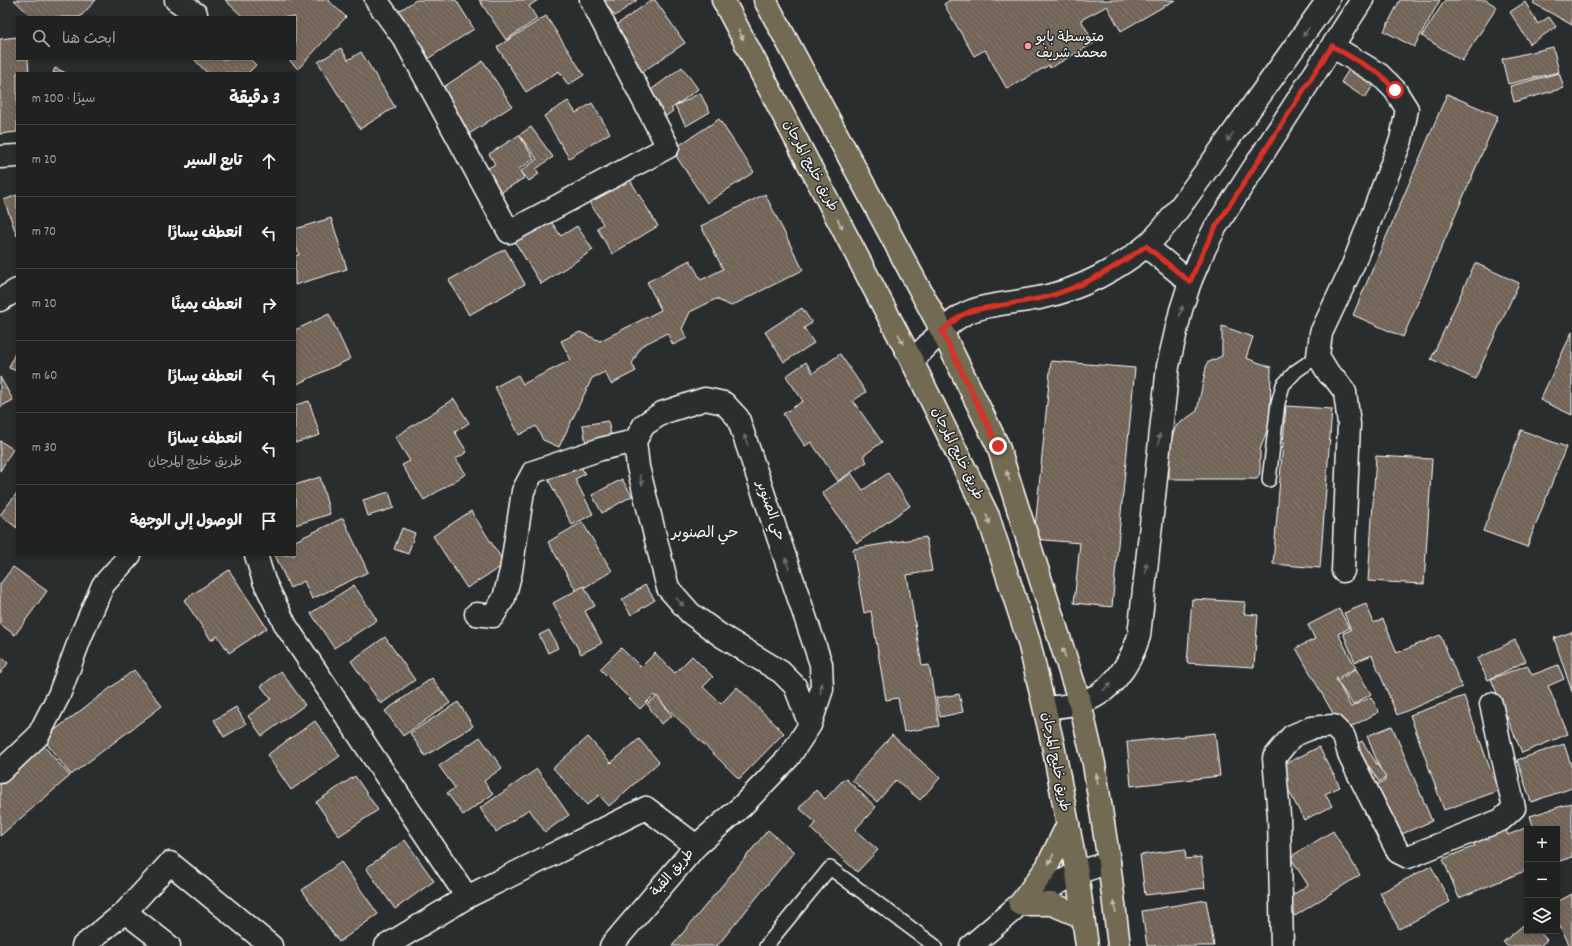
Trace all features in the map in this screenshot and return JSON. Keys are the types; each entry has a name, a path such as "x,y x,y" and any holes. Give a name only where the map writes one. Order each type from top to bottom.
{"main road":[{"name":"طريق خليج المرجان","path":"723,0 912,361 988,516 1029,642 1045,708 1077,873 1087,946"},
{"path":"765,0 942,331 998,446 1080,703 1094,764 1109,862 1119,946"},
{"path":"1020,904 1047,866 1068,824"},
{"path":"1020,904 1052,904 1083,918"}],"street":[{"path":"176,0 196,14"},
{"path":"376,0 405,40 509,232 668,147 591,0"},
{"path":"912,361 942,331 960,316 971,311 1044,297 1068,290 1091,281 1146,246 1170,220 1185,200 1328,0"},
{"path":"1045,708 1080,703 1103,690 1113,682 1134,653 1139,636 1168,366 1181,310 1190,282 1215,228 1362,0"},
{"path":"1332,46 1380,74 1395,90 1407,108 1401,140 1352,265 1320,333 1318,356 1329,374 1336,380 1345,392 1349,424 1343,571"},
{"path":"0,157 16,156"},
{"path":"1146,246 1190,282"},
{"path":"0,300 16,291"},
{"name":"حي الصنوبر","path":"635,441 644,425 662,413 705,399 724,403 738,418 821,664 822,688 810,725 789,757 742,806"},
{"path":"476,614 493,616 504,598 511,571 523,491 533,472 601,449 635,441 638,467 668,588 690,613 720,635 781,672 795,686 810,725"},
{"path":"0,772 38,736 59,695 81,636 103,585 129,556"},
{"path":"256,556 264,581 286,626 467,897"},
{"path":"1282,946 1279,816 1274,758 1292,736 1311,728 1333,726 1344,737 1350,757 1398,852 1408,857 1501,820 1514,808 1491,704"},
{"name":"طريق القبة","path":"610,946 696,846 742,806"},
{"path":"386,946 467,897 646,808 696,846"},
{"path":"971,946 1020,904 1077,873 1109,862"},
{"path":"83,946 125,912 170,863 271,946"},
{"path":"125,912 169,946"}],"lane":[{"path":"1269,480 1278,403 1283,385 1296,371 1318,356"},
{"path":"766,946 830,868 935,946"}],"building":[{"path":"14,0 96,0 81,16 31,16"},
{"path":"225,0 328,0 346,17 298,69 289,60 296,60 296,16 242,16"},
{"path":"416,0 456,0 474,29 429,58 399,11"},
{"path":"479,0 538,0 529,6 537,19 506,40"},
{"path":"603,0 637,0 615,16"},
{"path":"652,0 655,0 685,43 639,74 609,30"},
{"name":"متوسطة بابو محمد شريف","path":"950,0 1175,0 1121,31 1107,6 1081,20 1094,43 1050,68 1049,65 1007,89 985,50 974,56 944,4"},
{"path":"1400,0 1440,0 1414,47 1384,31"},
{"path":"1445,0 1486,0 1497,7 1462,61 1422,36"},
{"path":"1535,0 1572,0 1572,25 1533,3"},
{"path":"1525,2 1538,24 1549,17 1556,27 1530,44 1510,12"},
{"path":"546,16 584,75 568,85 559,71 526,92 497,47"},
{"path":"16,37 16,60 28,60 29,72 16,72 16,132 0,134 0,39"},
{"path":"1553,47 1559,72 1508,84 1502,59"},
{"path":"341,48 348,60 361,52 395,107 360,129 318,62"},
{"path":"195,60 251,60 256,65 249,72 206,72"},
{"path":"483,61 512,106 469,134 442,88"},
{"path":"682,67 698,89 671,109 673,111 662,119 644,95"},
{"path":"55,68 64,72 53,72"},
{"path":"1350,68 1374,84 1365,98 1341,82"},
{"path":"1559,73 1564,88 1514,102 1510,86"},
{"path":"700,93 710,112 686,126 675,106"},
{"path":"1447,94 1498,116 1403,337 1353,315"},
{"path":"568,101 576,113 592,103 610,133 569,158 544,116"},
{"path":"719,119 754,172 707,203 672,150"},
{"path":"531,127 553,157 536,169 539,174 529,181 521,171 537,159 519,135"},
{"path":"519,135 534,159 519,169 524,178 497,195 482,172 495,164 489,154"},
{"path":"627,175 658,226 612,254 597,228 603,224 587,198"},
{"path":"765,194 803,270 731,306 716,299 690,312 682,329 687,338 673,345 667,333 641,346 632,364 636,371 611,384 605,372 592,378 559,447 543,440 536,426 519,435 495,387 518,375 523,384 571,360 561,341 580,332 600,341 661,310 647,282 690,260 701,280 723,269 701,226"},
{"path":"16,195 16,233 4,200"},
{"path":"548,217 561,236 577,226 593,250 541,284 513,239"},
{"path":"331,218 347,269 296,285 296,256 299,255 296,244 296,229"},
{"path":"505,249 525,284 469,315 449,280"},
{"path":"1475,263 1519,283 1475,379 1431,359"},
{"path":"802,308 812,323 804,328 814,343 784,362 765,332"},
{"path":"329,314 350,359 296,385 296,330"},
{"path":"1222,326 1253,337 1246,358 1271,367 1270,422 1260,450 1260,473 1257,479 1169,479 1169,445 1176,426 1197,411 1207,363 1222,356"},
{"path":"1572,332 1572,415 1540,400"},
{"path":"16,350 16,371 9,368"},
{"path":"840,354 866,392 853,401 882,442 863,456 867,462 838,481 811,442 805,446 783,414 803,401 786,376 806,362 813,373"},
{"path":"1051,361 1135,368 1112,607 1074,603 1080,543 1034,539"},
{"path":"0,377 13,400 0,407"},
{"path":"454,399 469,423 455,432 467,452 456,459 466,474 424,500 402,465 410,461 395,437"},
{"path":"309,401 320,435 296,443 296,405"},
{"path":"1286,406 1332,409 1320,568 1273,564"},
{"path":"608,421 612,440 586,444 583,425"},
{"path":"1521,430 1566,447 1527,547 1483,531"},
{"path":"0,441 13,449 0,471"},
{"path":"1376,456 1432,459 1424,584 1368,581"},
{"path":"578,461 585,474 575,479 593,514 572,525 547,477"},
{"path":"851,473 863,490 888,473 910,506 857,543 822,493"},
{"path":"320,477 330,514 296,525 296,485"},
{"path":"622,479 632,496 602,513 592,495"},
{"path":"389,492 394,508 368,516 363,500"},
{"path":"16,494 16,527 0,515"},
{"path":"471,511 505,564 467,588 433,536"},
{"path":"343,518 368,572 312,599 304,581 290,588 275,556 296,556 296,541"},
{"path":"582,522 612,571 577,592 548,542"},
{"path":"402,528 415,533 408,554 394,549"},
{"path":"926,537 932,571 907,575 922,666 929,665 939,726 904,732 898,698 886,700 871,611 864,613 853,549"},
{"path":"13,567 47,591 15,635 0,624 0,584"},
{"path":"229,570 267,628 229,653 218,636 211,640 184,600"},
{"path":"354,585 377,620 334,648 311,613"},
{"path":"645,585 655,600 631,615 622,600"},
{"path":"584,586 595,606 585,611 602,643 581,654 553,603"},
{"path":"1192,599 1245,602 1244,614 1258,615 1254,667 1187,663"},
{"path":"1366,604 1374,623 1383,619 1397,653 1440,635 1462,687 1397,715 1372,655 1355,662 1343,633 1351,630 1344,613"},
{"path":"1339,609 1349,628 1338,634 1356,668 1336,679 1351,707 1371,697 1379,712 1343,731 1296,648 1315,639 1308,625"},
{"path":"549,630 558,648 548,653 539,635"},
{"path":"1572,632 1572,692 1554,638"},
{"path":"385,637 415,680 381,704 351,661"},
{"path":"1515,640 1526,661 1488,680 1477,659"},
{"path":"621,648 641,667 655,653 675,673 692,656 713,677 703,687 721,704 737,687 784,733 739,779 654,695 640,709 600,669"},
{"path":"0,656 8,663 0,674"},
{"path":"1527,665 1532,675 1558,665 1564,679 1548,686 1568,734 1522,753 1491,679"},
{"path":"1356,669 1371,694 1353,705 1337,681"},
{"path":"134,670 162,706 71,775 43,739"},
{"path":"281,671 305,705 262,736 248,716 271,699 261,686"},
{"path":"432,678 450,703 403,736 385,711"},
{"path":"959,694 963,712 940,717 936,698"},
{"path":"657,696 672,716 661,724 647,704"},
{"path":"1464,696 1498,791 1444,810 1410,715"},
{"path":"458,702 473,726 425,756 410,733"},
{"path":"236,707 246,724 224,737 214,720"},
{"path":"315,721 340,756 291,790 267,755"},
{"path":"1392,726 1432,821 1395,837 1373,786 1385,781 1367,736"},
{"path":"1215,733 1220,776 1131,786 1127,742"},
{"path":"892,735 940,778 920,800 896,780 877,802 852,780"},
{"path":"480,737 502,768 484,781 493,794 463,815 447,793 455,788 439,766"},
{"path":"588,737 611,763 639,739 659,762 609,806 599,795 587,805 553,768"},
{"path":"1362,741 1386,778 1379,782 1369,766 1364,770 1350,748"},
{"path":"1564,744 1572,768 1572,788 1531,802 1517,760"},
{"path":"43,745 70,776 0,836 0,782"},
{"path":"1319,747 1340,787 1325,794 1332,806 1304,820 1277,768"},
{"path":"537,769 569,815 545,832 529,809 496,832 480,808"},
{"path":"355,776 378,810 339,836 316,802"},
{"path":"845,778 876,807 855,830 878,850 857,872 811,829 816,823 799,808 816,790 825,799"},
{"path":"1572,803 1572,857 1560,861 1560,826 1533,826 1530,816"},
{"path":"1504,826 1508,835 1524,828 1524,871 1459,898 1443,859 1475,846 1473,839"},
{"path":"768,830 794,852 717,946 672,946"},
{"path":"1333,831 1360,875 1295,916 1285,900 1308,885 1290,857"},
{"path":"405,840 434,881 395,909 366,868"},
{"path":"1185,849 1186,859 1201,857 1205,888 1145,895 1140,855"},
{"path":"341,862 378,914 339,942 302,890"},
{"path":"1431,866 1450,902 1399,929 1380,893"},
{"path":"1572,894 1572,946 1570,946 1560,927 1560,900"},
{"path":"1206,900 1214,946 1147,946 1142,911"},
{"path":"1524,924 1524,934 1542,934 1547,940 1540,946 1507,946 1503,942"}],"place":[{"name":"متوسطة بابو محمد شريف","path":"1028,46"}],"district":[{"name":"حي الصنوبر","path":"705,534"}],"route":[{"path":"998,446 942,331 960,316 971,311 1044,297 1091,281 1146,246 1190,282 1215,228 1332,46 1380,74 1395,90"}]}
